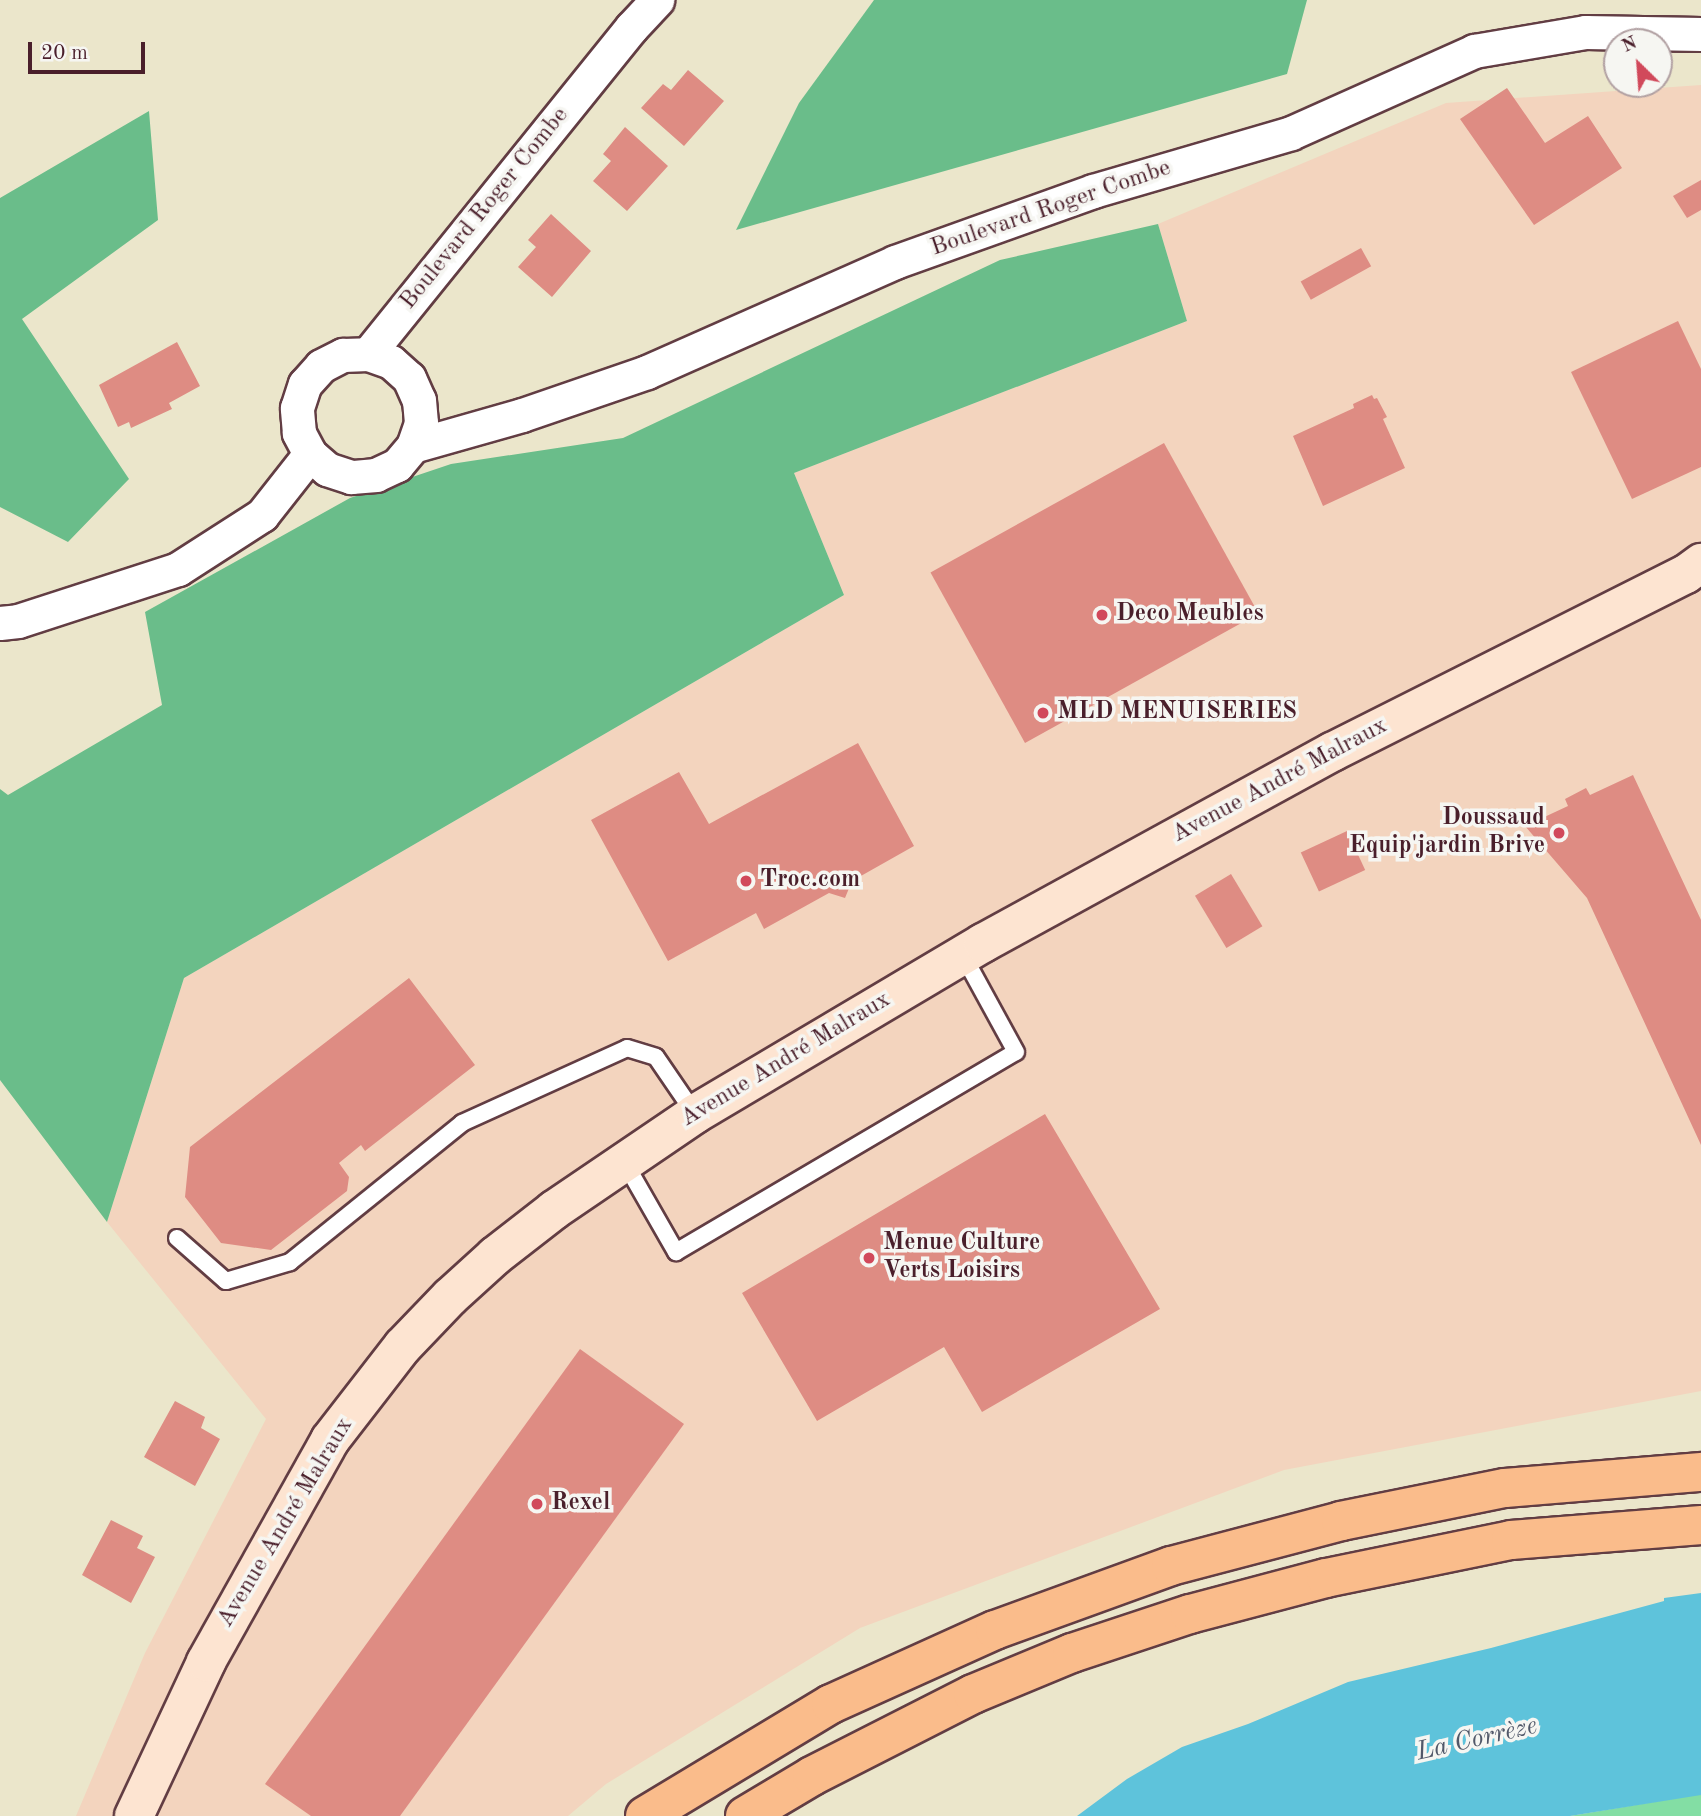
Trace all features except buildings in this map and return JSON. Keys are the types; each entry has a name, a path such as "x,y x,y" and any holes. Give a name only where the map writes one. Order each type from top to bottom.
{"highway":[{"path":"645,1816 831,1704 995,1630 1171,1566 1340,1521 1504,1488 1701,1472"},
{"path":"745,1816 812,1776 973,1694 1072,1653 1190,1614 1326,1578 1511,1540 1701,1525"}],"street":[{"name":"Boulevard Roger Combe","path":"368,354 632,27 657,0"},
{"name":"Boulevard Roger Combe","path":"310,454 327,469 351,477 376,475 397,465 413,446 522,415 647,372 895,262 1080,195 1291,133 1474,51 1585,32 1701,34"},
{"path":"6,630 178,569 262,515 310,454 299,433 297,408 305,384 321,366 343,355 368,354 391,362 409,378 419,400 421,424 413,446"},
{"name":"Avenue André Malraux","path":"134,1816 206,1662 330,1440 403,1346 450,1297 554,1210 695,1114 963,956 1221,811 1380,727 1696,569"}],"lane":[{"path":"623,1161 676,1252 1016,1052 963,956"},
{"path":"177,1238 226,1281 290,1262 461,1123 627,1048 656,1058 695,1114"}],"shaded area":[{"path":"1701,85 1701,1391 1284,1470 860,1628 606,1784 568,1816 76,1816 145,1653 266,1419 107,1222 184,978 844,595 794,473 1187,321 1158,224 1446,103 1603,92 1603,98 1673,98 1673,87"}],"green space":[{"path":"874,0 1307,0 1287,74 736,230 799,103"},
{"path":"149,111 158,220 22,319 129,479 68,542 0,507 0,198"},
{"path":"1158,224 1187,321 794,473 844,595 184,978 107,1222 0,1080 0,789 8,795 162,705 145,612 350,498 451,464 623,438 1000,260"},
{"path":"1701,1795 1701,1816 1570,1816"}],"water":[{"name":"La Corrèze","path":"1701,1593 1701,1795 1570,1816 1077,1816 1127,1779 1182,1747 1248,1724 1348,1682 1491,1648 1664,1601 1664,1598"}],"place":[{"name":"Deco Meubles","path":"1102,615"},
{"name":"MLD MENUISERIES","path":"1043,713"},
{"name":"Doussaud Equip'jardin Brive","path":"1559,833"},
{"name":"Troc.com","path":"746,881"},
{"name":"Menue Culture Verts Loisirs","path":"869,1258"},
{"name":"Rexel","path":"537,1504"}]}
